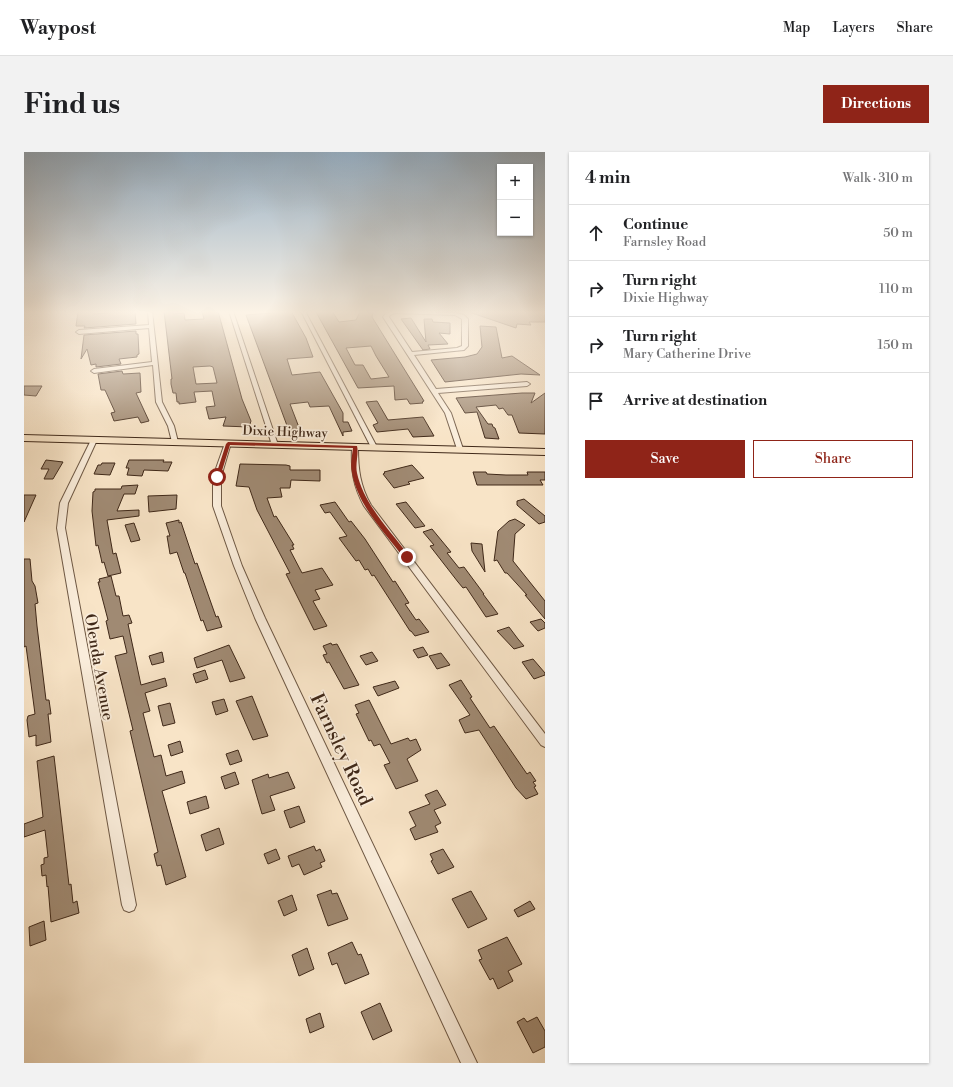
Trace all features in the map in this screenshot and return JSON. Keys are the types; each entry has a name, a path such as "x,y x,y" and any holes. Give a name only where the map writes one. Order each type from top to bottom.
{"main road":[{"name":"Dixie Highway","path":"24,438 545,452"}],"street":[{"path":"154,354 159,402 171,426 175,442"},
{"path":"245,354 275,444"},
{"path":"326,354 374,447"},
{"path":"415,354 410,354 450,417 460,449"},
{"path":"94,371 155,362"},
{"path":"434,391 527,384"},
{"name":"Olenda Avenue","path":"94,440 64,503 61,514 61,528 128,905"},
{"name":"Farnsley Road","path":"228,444 217,477 216,498 221,519 238,566 260,618 469,1063"},
{"path":"355,447 354,472 357,484 368,506 545,742"}],"building":[{"path":"88,354 139,354 137,357 119,359 121,364 96,367 96,364 91,365"},
{"path":"169,354 230,354 242,399 251,421 249,427 223,426 226,417 209,419 206,407 215,406 212,391 194,392 196,402 179,404 179,402 177,402 176,393 173,393","holes":["193,367 213,367 217,383 196,384"]},
{"path":"260,354 312,354 313,357 287,359 292,375 320,372 343,413 343,422 348,422 352,431 343,432 343,436 329,406 310,407 308,402 290,404 300,430 289,431"},
{"path":"339,354 349,354 355,365 363,365 371,379 389,377 375,354 395,354 424,401 422,402 423,403 410,404 407,399 395,400 394,386 358,388"},
{"path":"477,354 501,354 502,358 512,356 540,375 521,374 445,382 431,360 465,357"},
{"path":"122,371 123,374 140,373 141,392 136,393 149,421 141,423 138,417 114,421 111,413 115,412 105,390 101,390 98,374"},
{"path":"24,386 42,386 36,396 24,395"},
{"path":"535,393 531,403 545,393 545,434 519,433 512,415 508,415 503,408 499,409 496,405 476,407 488,424 492,424 495,428 499,439 485,438 477,412 465,413 456,398"},
{"path":"377,401 388,420 423,417 434,436 413,437 408,429 377,432 373,425 378,423 366,402"},
{"path":"46,460 63,462 53,479 44,479 49,469 41,469"},
{"path":"129,460 164,460 163,462 172,462 168,471 144,470 142,476 127,475 129,468 126,468"},
{"path":"102,463 115,463 110,475 94,474 98,465 101,465"},
{"path":"240,464 286,465 290,466 290,470 320,470 320,481 291,480 290,488 280,488 282,497 267,498 274,517 276,516 294,545 292,545 294,549 290,550 302,573 322,568 333,585 315,590 320,599 313,601 327,626 314,630 286,574 290,573 257,510 249,487 236,486"},
{"path":"412,465 424,478 408,482 410,484 394,488 383,474 385,473 384,472"},
{"path":"473,472 486,472 487,474 528,475 527,472 545,472 545,480 540,480 543,485 477,485"},
{"path":"138,485 135,494 124,494 117,511 139,510 139,516 107,520 113,554 116,553 121,573 108,576 104,562 102,563 98,545 96,546 92,511 93,492 95,489 121,489 122,486"},
{"path":"24,495 36,495 24,522"},
{"path":"177,495 176,509 149,512 148,496"},
{"path":"524,499 545,516 545,522 539,524 517,505 517,501"},
{"path":"335,502 349,522 351,521 365,539 393,582 395,581 409,603 405,604 416,620 419,619 429,632 415,636 410,631 374,575 372,576 368,569 365,570 359,560 356,561 339,538 347,536 330,512 325,513 320,505"},
{"path":"406,502 425,526 415,528 396,504"},
{"path":"515,519 525,525 515,534 513,561 545,601 545,619 525,595 527,595 507,573 505,573 497,560 494,561 498,531 509,521"},
{"path":"179,520 195,564 197,563 216,617 218,616 222,627 207,631 203,620 201,621 177,552 170,554 167,536 170,536 166,523"},
{"path":"134,523 140,540 131,542 125,525"},
{"path":"432,529 451,552 447,553 459,568 464,567 498,614 486,617 466,587 463,588 430,546 434,545 423,532"},
{"path":"471,543 482,544 485,572 472,551"},
{"path":"24,559 30,559 32,581 35,586 38,603 35,604 37,626 46,700 49,700 51,714 48,714 51,742 36,746 36,735 29,737 27,720 28,716 35,714 26,646 24,647"},
{"path":"111,576 116,596 119,596 123,616 129,615 132,623 128,624 141,685 165,678 167,686 145,693 150,711 143,713 154,757 161,755 166,776 182,771 185,783 162,791 186,877 166,885 161,865 157,866 154,854 158,852 130,731 133,730 115,656 127,653 123,636 110,639 106,621 108,620 98,582 100,582 99,579"},
{"path":"541,619 545,623 545,628 538,631 530,622"},
{"path":"509,627 524,646 514,649 497,631"},
{"path":"331,643 332,645 337,644 359,685 344,689 329,662 327,663 323,655 327,654 323,646"},
{"path":"229,645 245,678 230,682 222,660 197,668 194,658"},
{"path":"423,647 428,655 418,658 413,650"},
{"path":"162,652 164,662 152,665 149,656"},
{"path":"372,652 378,661 366,665 360,656"},
{"path":"441,653 450,665 437,669 429,656"},
{"path":"533,659 545,673 545,675 534,679 522,662"},
{"path":"205,670 208,679 196,683 193,674"},
{"path":"461,680 472,697 470,698 490,728 494,726 527,774 530,772 536,781 533,782 536,786 534,787 538,794 526,799 516,788 479,730 465,733 459,720 470,715 449,685"},
{"path":"395,681 399,688 378,696 373,687"},
{"path":"252,696 268,736 253,740 236,701"},
{"path":"224,699 228,711 216,715 212,702"},
{"path":"369,700 391,744 408,738 410,741 416,739 421,750 407,759 418,781 396,789 384,765 390,763 380,744 374,746 371,740 369,741 356,714 359,713 355,705"},
{"path":"170,703 175,723 163,726 158,706"},
{"path":"180,741 183,752 171,756 168,745"},
{"path":"238,750 242,761 230,765 226,754"},
{"path":"54,756 69,885 71,884 73,903 77,901 79,913 51,922 48,886 47,887 46,875 42,876 41,865 44,864 44,858 48,857 45,830 24,837 24,824 43,817 37,761"},
{"path":"235,772 239,784 225,789 221,777"},
{"path":"288,772 295,788 270,796 275,810 262,814 252,780 268,774 269,778"},
{"path":"437,790 446,805 434,810 441,823 435,826 438,832 415,840 410,829 416,826 409,812 430,804 425,795"},
{"path":"206,796 209,808 190,814 187,802"},
{"path":"299,806 305,822 290,828 284,811"},
{"path":"219,828 224,844 206,851 201,835"},
{"path":"314,846 316,851 320,849 325,861 320,863 322,867 304,875 299,864 292,867 288,856"},
{"path":"276,849 280,859 268,864 264,854"},
{"path":"443,849 454,867 438,874 431,861 433,860 430,854"},
{"path":"331,890 332,894 337,893 348,919 328,926 317,895"},
{"path":"471,891 487,919 468,928 452,899"},
{"path":"292,895 297,910 284,916 278,901"},
{"path":"530,901 535,909 518,917 514,910"},
{"path":"44,921 46,940 30,946 29,927"},
{"path":"507,937 522,964 508,971 513,981 498,989 493,978 490,980 479,960 482,959 478,950"},
{"path":"352,942 358,955 361,954 369,974 345,984 337,963 332,965 328,953"},
{"path":"307,948 314,969 299,976 292,955"},
{"path":"380,1003 392,1031 373,1040 361,1012"},
{"path":"320,1013 324,1027 310,1033 306,1019"},
{"path":"537,1017 545,1031 545,1047 533,1053 517,1022 524,1018 527,1022"}],"route":[{"path":"217,477 228,444 355,447 354,472 360,492 377,519 407,557"}]}
